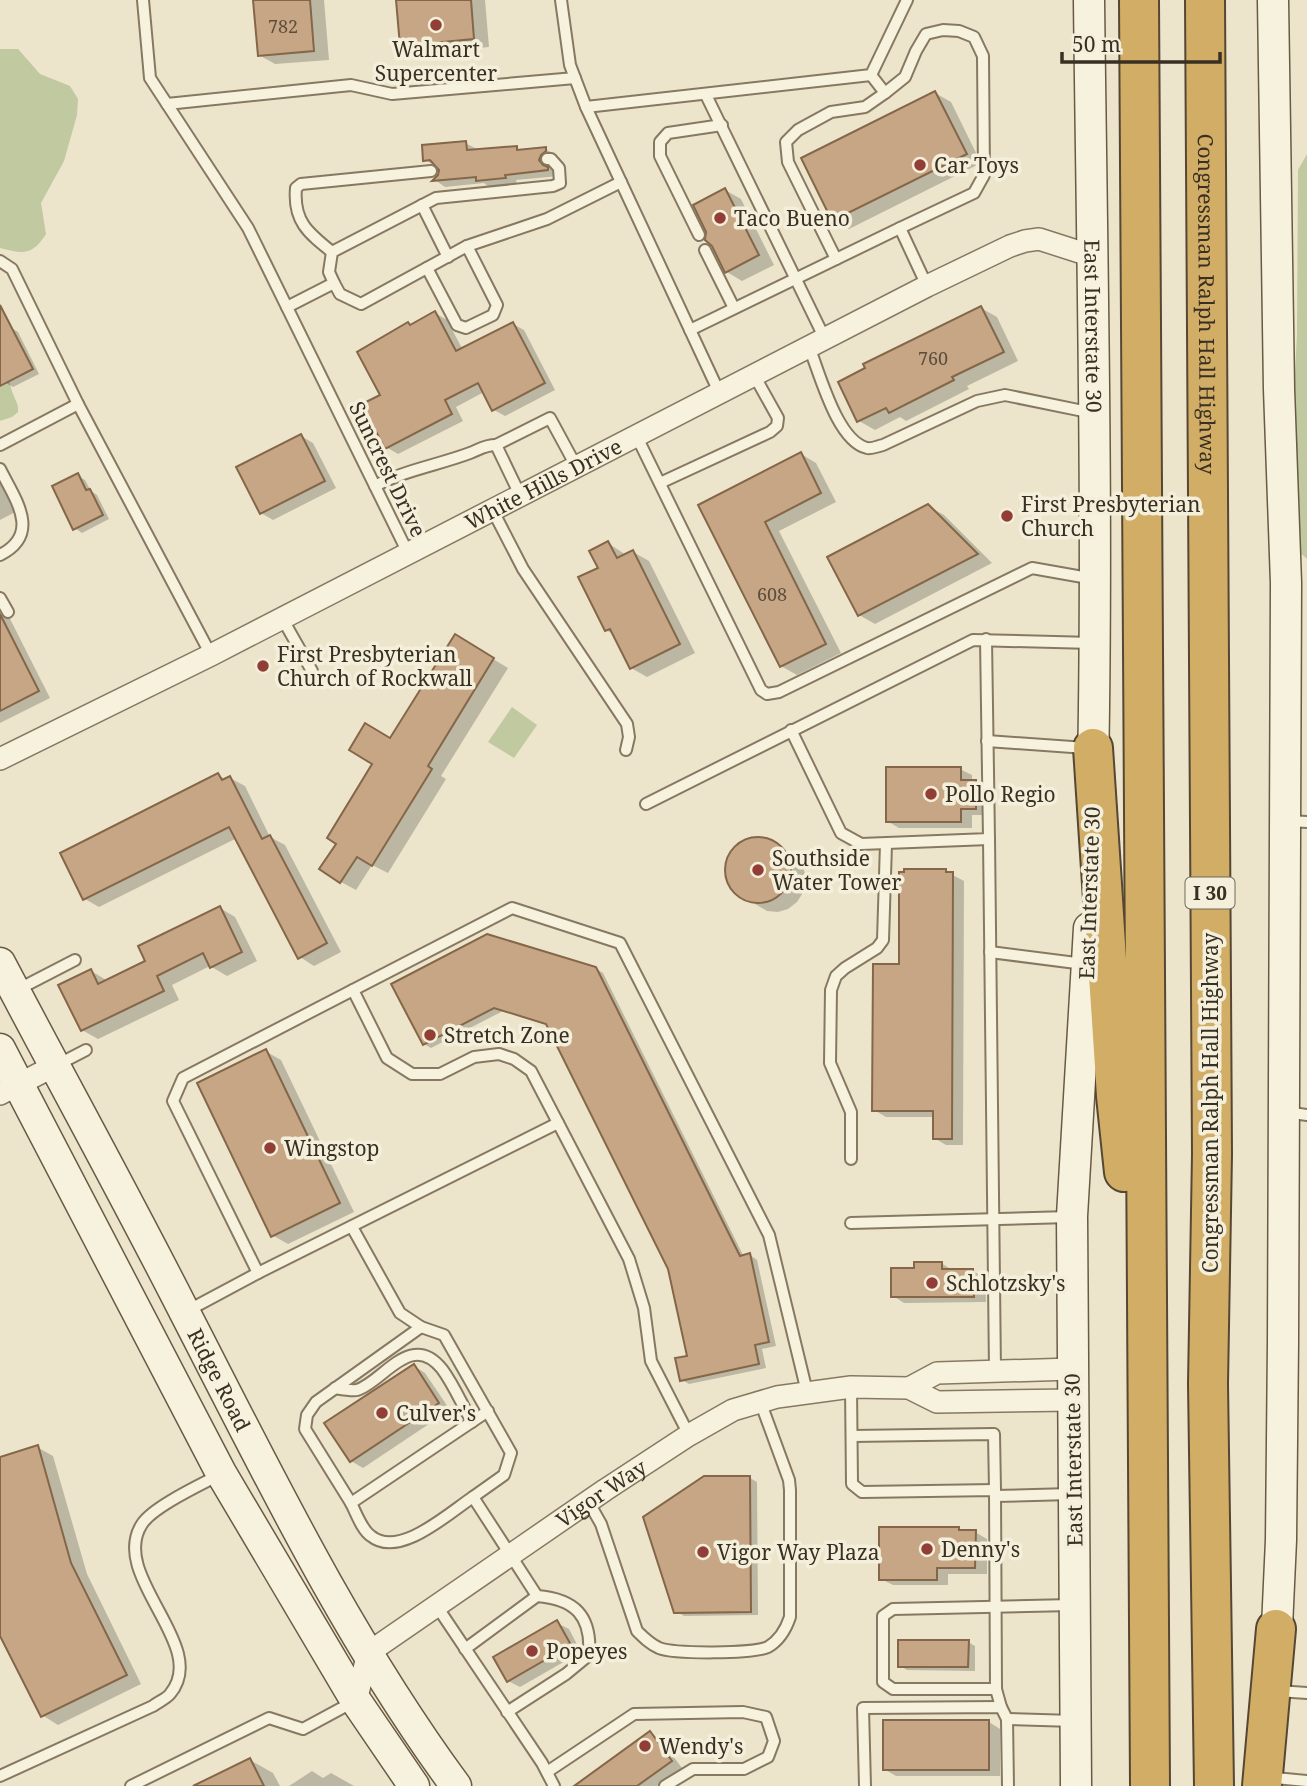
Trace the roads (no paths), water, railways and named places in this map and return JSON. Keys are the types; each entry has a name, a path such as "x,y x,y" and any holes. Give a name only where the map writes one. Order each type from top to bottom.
{"highway":[{"path":"1139,0 1150,1786"},
{"name":"Congressman Ralph Hall Highway","path":"1205,0 1212,1140 1208,1384 1214,1786"},
{"path":"1093,748 1116,1096 1147,1378"},
{"path":"1271,1783 1276,1629"}],"main road":[{"name":"East Interstate 30","path":"1076,1786 1072,1216 1088,964 1095,643 1096,413 1089,0"},
{"path":"1271,1783 1295,1114 1296,821 1296,583 1279,388 1273,0"},
{"name":"Ridge Road","path":"0,963 115,1177 252,1446 331,1590 368,1653 456,1786"},
{"name":"Ridge Road","path":"0,1049 9,1090 221,1473 356,1701 414,1786"}],"street":[{"name":"White Hills Drive","path":"0,759 211,655 719,392 1010,246 1039,239 1092,256"},
{"path":"9,1090 54,1066"},
{"name":"Vigor Way","path":"909,1388 937,1373 1072,1369"},
{"name":"Vigor Way","path":"368,1653 588,1501 689,1435 733,1410 760,1401 851,1387 909,1388 937,1402 1073,1400"},
{"path":"356,1701 368,1653"}],"lane":[{"name":"Suncrest Drive","path":"143,0 150,78 248,228 408,553"},
{"path":"561,0 566,50 586,107 719,392"},
{"path":"871,75 907,0"},
{"path":"690,330 974,193 984,175 983,56 974,37 959,31 943,30 926,34 905,77 885,93 865,107 831,112 798,130 786,142 788,162 836,259"},
{"path":"586,107 871,75"},
{"path":"871,75 885,93"},
{"path":"167,104 351,85 392,94 575,78"},
{"path":"706,95 796,278 843,430 858,444 870,449 883,445 976,401 1005,394 1096,413"},
{"path":"699,236 660,156 660,142 668,133 722,125"},
{"path":"332,252 436,198 553,186 559,183 559,168 551,159 547,159"},
{"path":"332,252 302,225 295,200 296,188 302,184 431,171"},
{"path":"332,252 329,272 340,294 361,304 467,247 547,219 621,182"},
{"path":"422,205 448,257"},
{"path":"900,228 927,286"},
{"path":"427,268 457,325 466,328 493,315 497,305 467,247"},
{"path":"705,250 734,308"},
{"path":"0,261 12,269 78,404 211,655"},
{"path":"287,307 334,283"},
{"path":"660,483 771,432 777,426 778,418 754,375"},
{"path":"0,445 78,404"},
{"path":"375,486 395,475 471,452 485,445 496,445 551,418 576,466"},
{"path":"636,435 761,690 767,694 779,692 1032,568 1094,579"},
{"path":"496,445 520,495"},
{"path":"0,470 23,514 23,532 9,550 0,555"},
{"path":"492,509 523,569 627,724 629,737 626,750"},
{"path":"0,598 8,612"},
{"path":"282,618 312,671"},
{"path":"986,639 995,1371"},
{"path":"646,804 974,640 1095,643"},
{"path":"791,730 841,834 861,844 989,839"},
{"path":"988,741 1093,748"},
{"path":"851,1159 851,1112 830,1062 831,990 836,976 877,948 883,940 886,844"},
{"path":"258,1273 173,1101 183,1078 512,908 620,943 769,1235 807,1392"},
{"path":"990,952 1088,964"},
{"path":"15,992 75,960"},
{"path":"353,990 387,1058 412,1074 440,1074 474,1057 499,1054 514,1059 531,1071 629,1259 644,1308 651,1360 689,1435"},
{"path":"54,1066 86,1050"},
{"path":"185,1312 558,1124"},
{"path":"851,1223 1072,1216"},
{"path":"352,1227 400,1313 421,1327 444,1335 511,1453 504,1475 406,1542 388,1544 370,1536 305,1429 307,1415 316,1402 421,1327"},
{"path":"335,1388 357,1390 405,1357 421,1356 432,1360 442,1370 472,1422"},
{"path":"851,1387 852,1485 862,1492 1074,1494"},
{"path":"588,1501 601,1524 637,1631 647,1642 669,1651 752,1652 767,1647 786,1630 790,1617 790,1490 789,1480 760,1401"},
{"path":"351,1503 488,1411"},
{"path":"852,1436 994,1434 996,1689 1007,1719 1008,1786"},
{"path":"0,1776 153,1706 171,1693 181,1671 177,1650 137,1564 135,1544 142,1524 158,1510 221,1473"},
{"path":"473,1497 537,1596 565,1601 581,1615 590,1637 589,1654 566,1674 508,1712"},
{"path":"465,1649 537,1596"},
{"path":"436,1605 554,1786"},
{"path":"996,1689 893,1689 883,1682 883,1616 892,1609 1074,1605"},
{"path":"1276,1691 1307,1693"},
{"path":"131,1786 270,1718 303,1729 356,1701"},
{"path":"865,1786 863,1708 1001,1707"},
{"path":"547,1772 634,1714 743,1712 766,1717 774,1741 768,1758 744,1769 693,1769 665,1786"},
{"path":"1007,1719 1076,1721"},
{"path":"1271,1783 1307,1781"}],"place":[{"name":"Walmart Supercenter","path":"436,25"},
{"name":"Car Toys","path":"920,165"},
{"name":"Taco Bueno","path":"720,218"},
{"name":"First Presbyterian Church","path":"1007,516"},
{"name":"First Presbyterian Church of Rockwall","path":"263,666"},
{"name":"Pollo Regio","path":"931,794"},
{"name":"Southside Water Tower","path":"758,870"},
{"name":"Stretch Zone","path":"430,1035"},
{"name":"Wingstop","path":"270,1148"},
{"name":"Schlotzsky's","path":"932,1283"},
{"name":"Culver's","path":"382,1413"},
{"name":"Denny's","path":"927,1549"},
{"name":"Vigor Way Plaza","path":"703,1552"},
{"name":"Popeyes","path":"532,1651"},
{"name":"Wendy's","path":"645,1746"}]}
